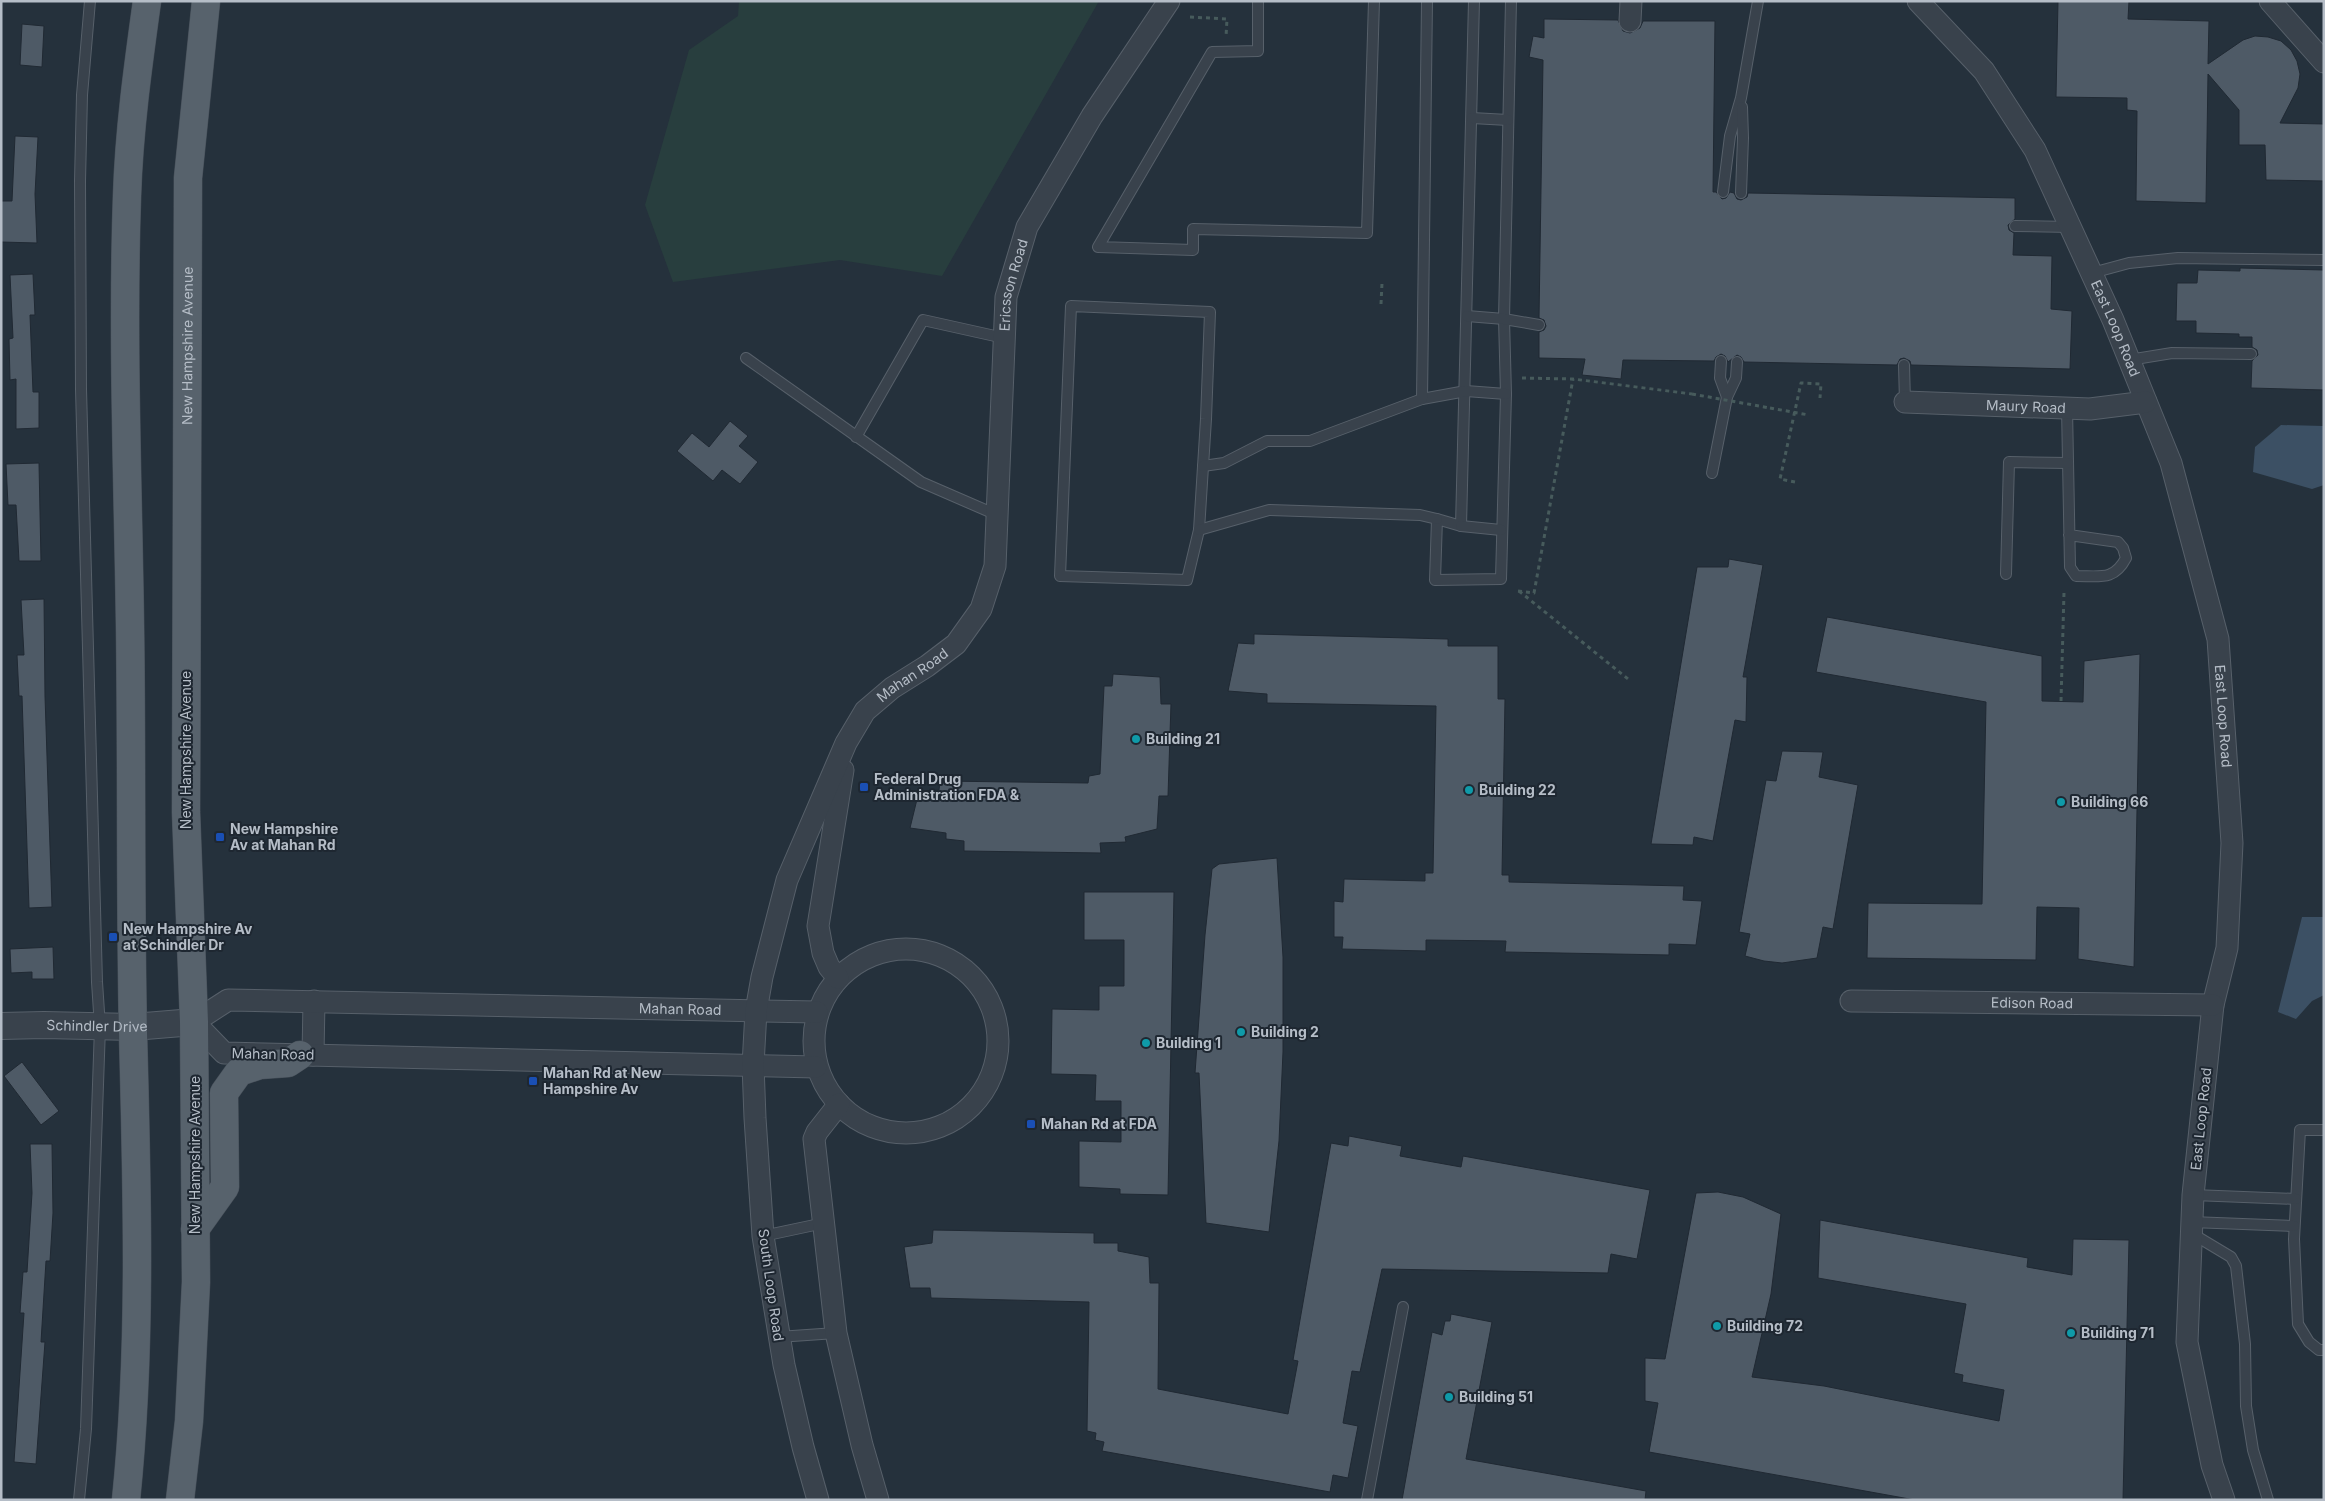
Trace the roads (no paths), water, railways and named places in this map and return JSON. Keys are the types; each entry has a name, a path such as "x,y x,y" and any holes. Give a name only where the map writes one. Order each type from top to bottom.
{"main road":[{"path":"126,1500 136,1336 136,1167 133,1027 126,222 134,93 146,1"},
{"name":"New Hampshire Avenue","path":"180,1500 189,1421 196,1282 194,1022 186,812 188,178 206,1"},
{"path":"195,1229 225,1187 224,1093 239,1072 260,1065 288,1063 307,1055"}],"street":[{"name":"Ericsson Road","path":"981,609 995,566 1006,297 1027,227 1092,116 1169,1"},
{"name":"East Loop Road","path":"1918,1 1984,71 2035,150 2092,273 2170,463 2218,639 2232,843 2227,948 2213,1005 2193,1195 2187,1342 2212,1465 2224,1500"},
{"path":"2270,1 2324,62"},
{"name":"Maury Road","path":"1905,402 2090,408 2146,402"},
{"name":"Mahan Road","path":"753,1066 756,1011 764,969 787,880 846,743 865,711 892,688 927,666 956,644 981,609"},
{"name":"Mahan Road","path":"838,978 829,967 823,953 818,926 840,798 846,743"},
{"path":"909,952 939,957 965,971 980,986 996,1010 1001,1032 999,1057 988,1082 963,1110 945,1122 922,1130 893,1130 863,1121 839,1104 823,1085 816,1067 813,1030 817,1012 822,999 838,978 853,967 878,956 909,952"},
{"name":"Mahan Road","path":"816,1067 224,1053 194,1022 228,1000 817,1012"},
{"name":"Edison Road","path":"1851,1001 2213,1005"},
{"path":"307,1055 314,1002"},
{"name":"Schindler Drive","path":"1,1026 133,1027 194,1022"},
{"name":"South Loop Road","path":"753,1066 763,1236 778,1338 802,1447 818,1500"},
{"path":"839,1104 817,1132 814,1139 836,1332 862,1445 878,1500"}],"lane":[{"path":"79,1500 86,1429 100,1027 97,982 81,379 82,114 90,1"},
{"path":"1258,1 1258,52 1212,52 1098,247 1193,250 1193,229 1368,233 1374,1"},
{"path":"1422,400 1427,1"},
{"path":"1461,526 1466,391 1474,1"},
{"path":"1438,519 1435,580 1501,579 1506,394 1504,319 1511,1"},
{"path":"1723,192 1730,136 1741,98 1758,1"},
{"path":"1741,98 1743,138 1741,193"},
{"path":"1472,118 1508,120"},
{"path":"2015,226 2071,227"},
{"path":"2092,273 2129,263 2178,258 2324,260"},
{"path":"1071,306 1210,312 1203,466 1199,530 1187,580 1060,576 1071,306"},
{"path":"1467,316 1504,319 1539,325"},
{"path":"856,437 923,320 1004,338"},
{"path":"2129,360 2172,352 2251,354"},
{"path":"746,358 921,482 997,515"},
{"path":"1721,362 1720,378 1727,397"},
{"path":"1712,473 1727,397 1736,378 1737,362"},
{"path":"1904,365 1905,402"},
{"path":"1203,466 1224,463 1267,441 1310,441 1422,400 1466,391 1506,394"},
{"path":"2067,408 2069,535 2070,567 2076,576 2106,576 2120,570 2126,558 2123,548 2118,542 2069,535"},
{"path":"2006,574 2009,462 2068,463"},
{"path":"1199,530 1269,510 1420,515 1461,526 1501,530"},
{"path":"2324,1130 2300,1130 2294,1226 2294,1267 2298,1324 2309,1342 2319,1350 2324,1350"},
{"path":"2193,1195 2296,1199"},
{"path":"763,1236 824,1223"},
{"path":"2191,1227 2294,1226"},
{"path":"2191,1227 2231,1257 2236,1266 2245,1344 2246,1406 2253,1450 2268,1500"},
{"path":"1367,1500 1403,1307"},
{"path":"778,1338 836,1332"}],"water":[{"path":"2281,425 2324,426 2324,485 2312,489 2253,472 2255,447"},
{"path":"2302,917 2324,917 2324,995 2312,1001 2296,1019 2278,1012"}],"place":[{"name":"Building 21","path":"1136,739"},
{"name":"Federal Drug Administration FDA &","path":"864,787"},
{"name":"Building 22","path":"1469,790"},
{"name":"Building 66","path":"2061,802"},
{"name":"New Hampshire Av at Mahan Rd","path":"220,837"},
{"name":"New Hampshire Av at Schindler Dr","path":"113,937"},
{"name":"Building 2","path":"1241,1032"},
{"name":"Building 1","path":"1146,1043"},
{"name":"Mahan Rd at New Hampshire Av","path":"533,1081"},
{"name":"Mahan Rd at FDA","path":"1031,1124"},
{"name":"Building 72","path":"1717,1326"},
{"name":"Building 71","path":"2071,1333"},
{"name":"Building 51","path":"1449,1397"}]}
